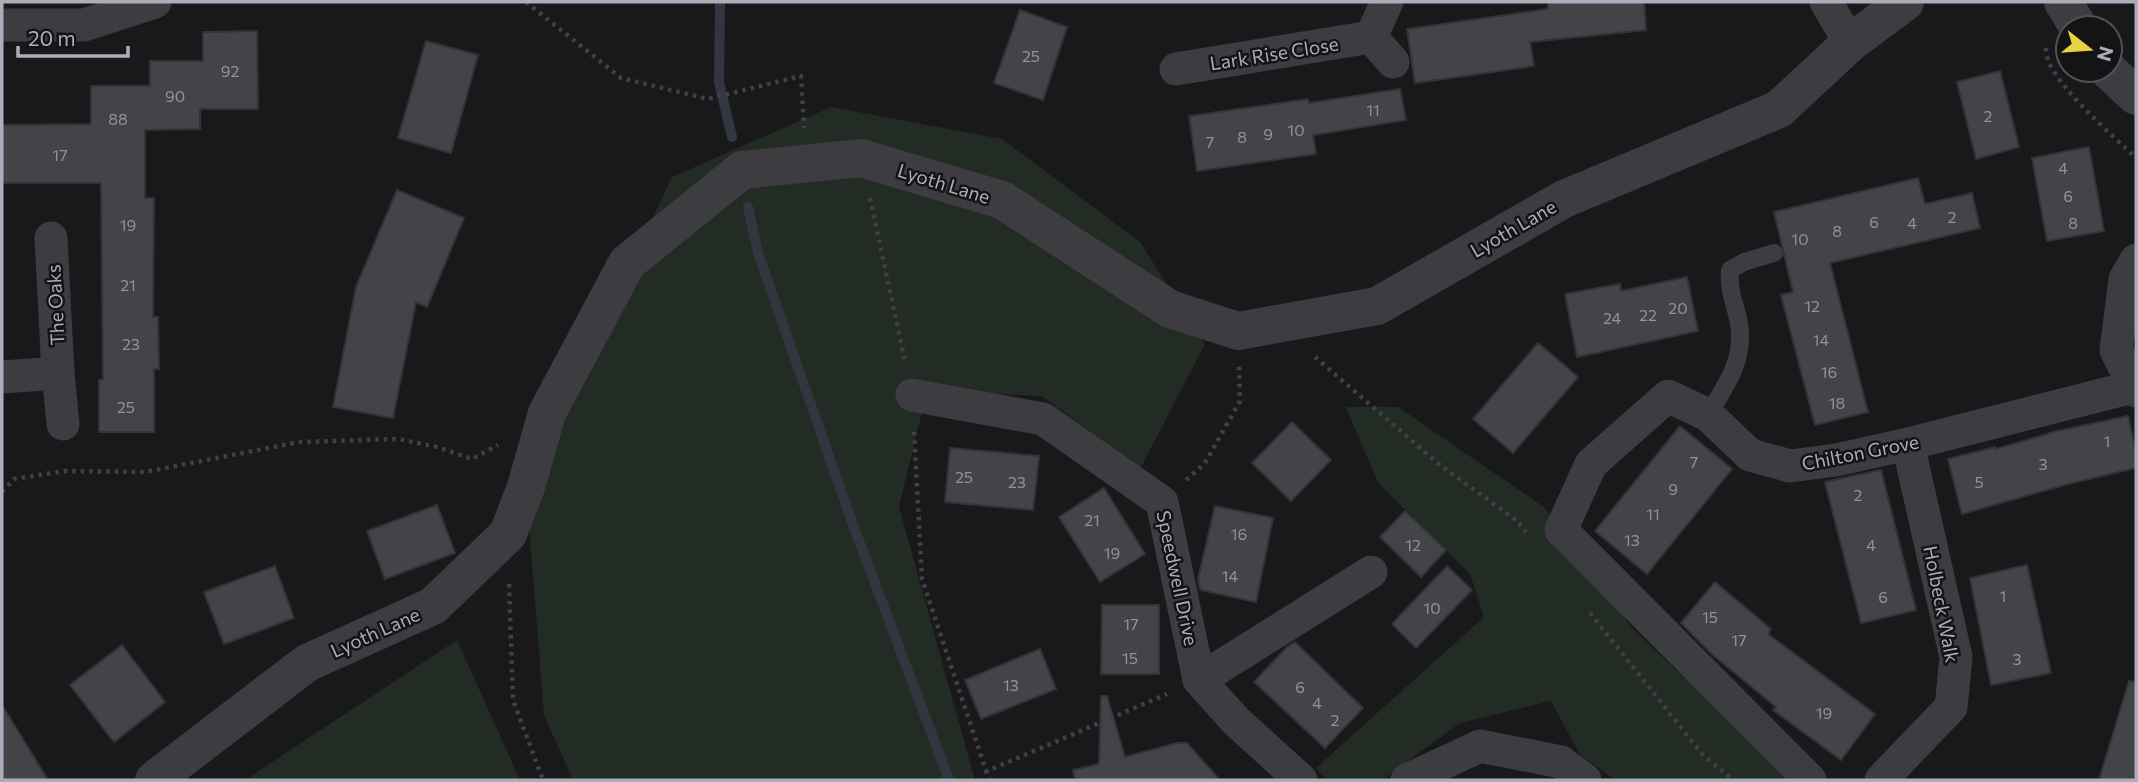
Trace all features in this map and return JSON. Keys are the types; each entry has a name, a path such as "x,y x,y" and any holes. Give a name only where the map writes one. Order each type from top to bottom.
{"street":[{"path":"2,25 84,26 155,2"},
{"path":"1387,2 1371,37 1393,62"},
{"path":"1826,2 1850,43"},
{"name":"Lyoth Lane","path":"154,780 307,663 433,606 508,534 526,486 547,413 627,263 742,170 861,158 1002,200 1170,309 1238,331 1377,306 1564,200 1779,109 1850,43 1905,2"},
{"name":"Lark Rise Close","path":"1176,69 1371,37"},
{"path":"2123,84 2136,96"},
{"name":"The Oaks","path":"51,238 63,424"},
{"path":"2135,389 2116,350 2125,279 2136,260"},
{"name":"The Oaks","path":"2,377 58,373"},
{"name":"Chilton Grove","path":"1810,780 1562,530 1591,464 1668,396 1708,415 1750,455 1790,466 1836,460 1908,444 2135,389"},
{"name":"Speedwell Drive","path":"912,395 1043,419 1162,502 1199,680"},
{"name":"Holbeck Walk","path":"1881,780 1951,707 1956,657 1908,444"},
{"path":"1301,780 1236,721 1199,680 1371,572"},
{"path":"1407,780 1480,746 1561,762 1585,780"}],"lane":[{"path":"1708,415 1737,365 1739,325 1728,288 1730,270 1744,262 1774,253"}],"path":[{"path":"526,2 621,78 708,99 801,76 806,163"},
{"path":"877,231 912,395 922,579 989,780"},
{"path":"1277,324 1440,466 1516,520 1532,540"},
{"path":"1162,502 1205,463 1240,401 1238,331"},
{"path":"2,492 14,480 65,471 145,472 299,442 399,439 437,447 472,459 511,439 539,438"},
{"path":"508,534 513,700 543,780"},
{"path":"1588,610 1702,754 1732,780"},
{"path":"985,772 1199,680"}],"shaded area":[{"path":"831,107 1002,139 1140,242 1205,344 1140,469 1042,396 927,391 899,507 975,780 573,780 544,715 526,487 672,177"},
{"path":"1346,407 1398,407 1544,507 1633,629 1792,780 1616,780 1580,755 1551,701 1460,723 1382,780 1328,780 1316,768 1484,617 1470,574 1378,483"},
{"path":"457,640 520,780 245,780"}],"building":[{"path":"1548,2 1644,2 1646,30 1530,42 1534,66 1415,83 1407,29 1548,9"},
{"path":"1020,10 1067,27 1043,100 994,83"},
{"path":"257,31 258,109 200,109 200,129 145,130 145,198 154,198 153,317 158,317 159,369 154,369 154,432 99,432 99,380 103,379 101,183 2,183 2,125 91,124 91,86 150,86 150,61 203,61 203,32"},
{"path":"426,41 478,55 451,153 398,138"},
{"path":"2000,71 2019,147 1976,159 1957,82"},
{"path":"1400,89 1406,120 1313,135 1316,154 1197,171 1189,116 1308,99 1309,103"},
{"path":"2089,147 2104,231 2047,241 2032,158"},
{"path":"1918,178 1925,204 1972,193 1980,228 1830,263 1868,412 1815,425 1781,295 1793,292 1774,212"},
{"path":"397,190 464,218 427,307 416,302 393,418 333,407 356,287"},
{"path":"1687,277 1698,331 1577,357 1565,294 1620,284 1621,291"},
{"path":"1538,343 1578,377 1513,453 1473,419"},
{"path":"2128,416 2136,453 2136,468 1962,514 1948,459"},
{"path":"1292,422 1331,460 1291,501 1252,463"},
{"path":"1680,426 1732,469 1647,574 1595,531"},
{"path":"950,448 1039,456 1033,510 945,502"},
{"path":"1881,470 1916,610 1861,623 1825,482"},
{"path":"1104,488 1145,554 1100,582 1059,517"},
{"path":"437,505 455,553 385,579 367,531"},
{"path":"1215,506 1273,518 1256,602 1200,590 1198,579"},
{"path":"1405,511 1446,550 1421,577 1380,537"},
{"path":"2027,565 2051,673 1991,685 1970,578"},
{"path":"275,566 294,618 224,644 204,592"},
{"path":"1447,566 1472,590 1416,648 1392,624"},
{"path":"1715,582 1771,629 1768,634 1875,714 1841,760 1773,710 1776,707 1713,655 1681,623"},
{"path":"1102,605 1159,605 1159,674 1101,674"},
{"path":"1295,642 1363,708 1325,748 1254,682"},
{"path":"122,645 165,702 114,742 70,685"},
{"path":"1040,649 1056,689 981,719 965,680"},
{"path":"2129,681 2136,682 2136,780 2099,780"},
{"path":"1101,696 1107,696 1125,757 1177,743 1187,743 1220,780 1075,780 1073,770 1099,764"},
{"path":"2,705 48,780 2,780"}],"waterway":[{"path":"720,2 719,82 732,137"},
{"path":"748,207 758,253 852,522 949,780"}]}
